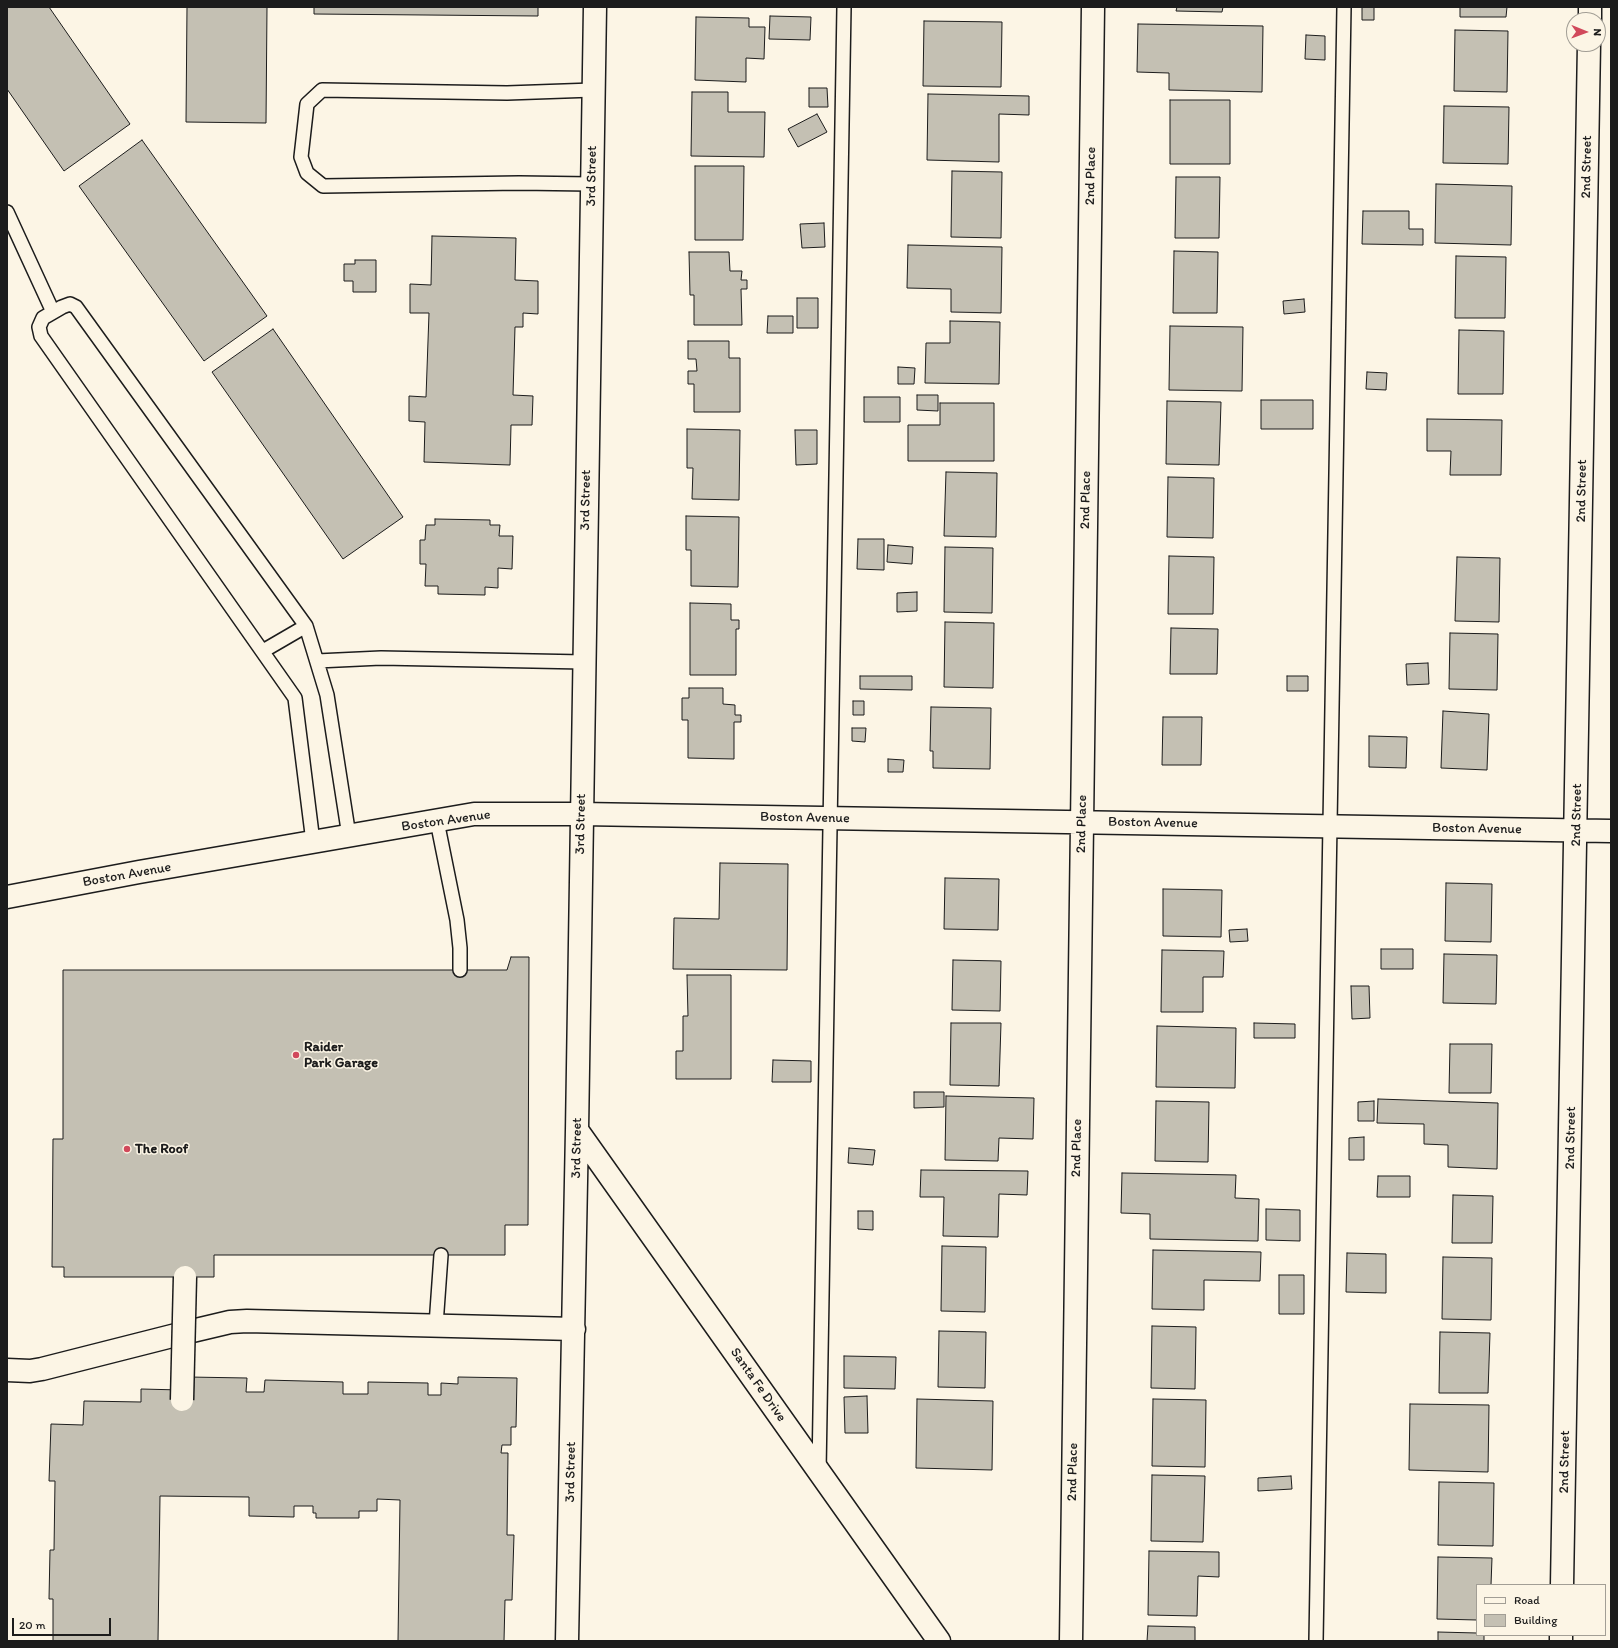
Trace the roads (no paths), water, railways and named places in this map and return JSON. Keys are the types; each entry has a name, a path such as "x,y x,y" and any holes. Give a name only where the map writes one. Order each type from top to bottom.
{"street":[{"name":"3rd Street","path":"568,1641 595,7"},
{"name":"2nd Place","path":"1071,1641 1093,7"},
{"name":"2nd Street","path":"1562,1584 1577,830 1590,52"},
{"name":"Boston Avenue","path":"7,897 139,872 474,814 581,814 1611,831"},
{"name":"Santa Fe Drive","path":"577,1130 939,1641"},
{"path":"182,1400 185,1277"},
{"path":"7,1370 30,1371 42,1369 230,1322 247,1321 574,1329"}],"lane":[{"path":"819,1472 844,7"},
{"path":"1316,1641 1344,7"},
{"path":"592,184 323,186 307,173 301,157 307,104 322,90 507,93 593,90"},
{"path":"7,212 53,312"},
{"path":"313,842 295,698 41,336 39,327 43,318 53,312 70,304 76,307 306,626 328,695 349,836"},
{"path":"263,651 306,626"},
{"path":"317,661 381,658 584,662"},
{"path":"437,821 456,920 460,948 460,970"},
{"path":"436,1325 441,1255"}],"place":[{"name":"Raider Park Garage","path":"296,1055"},
{"name":"The Roof","path":"127,1149"}]}
